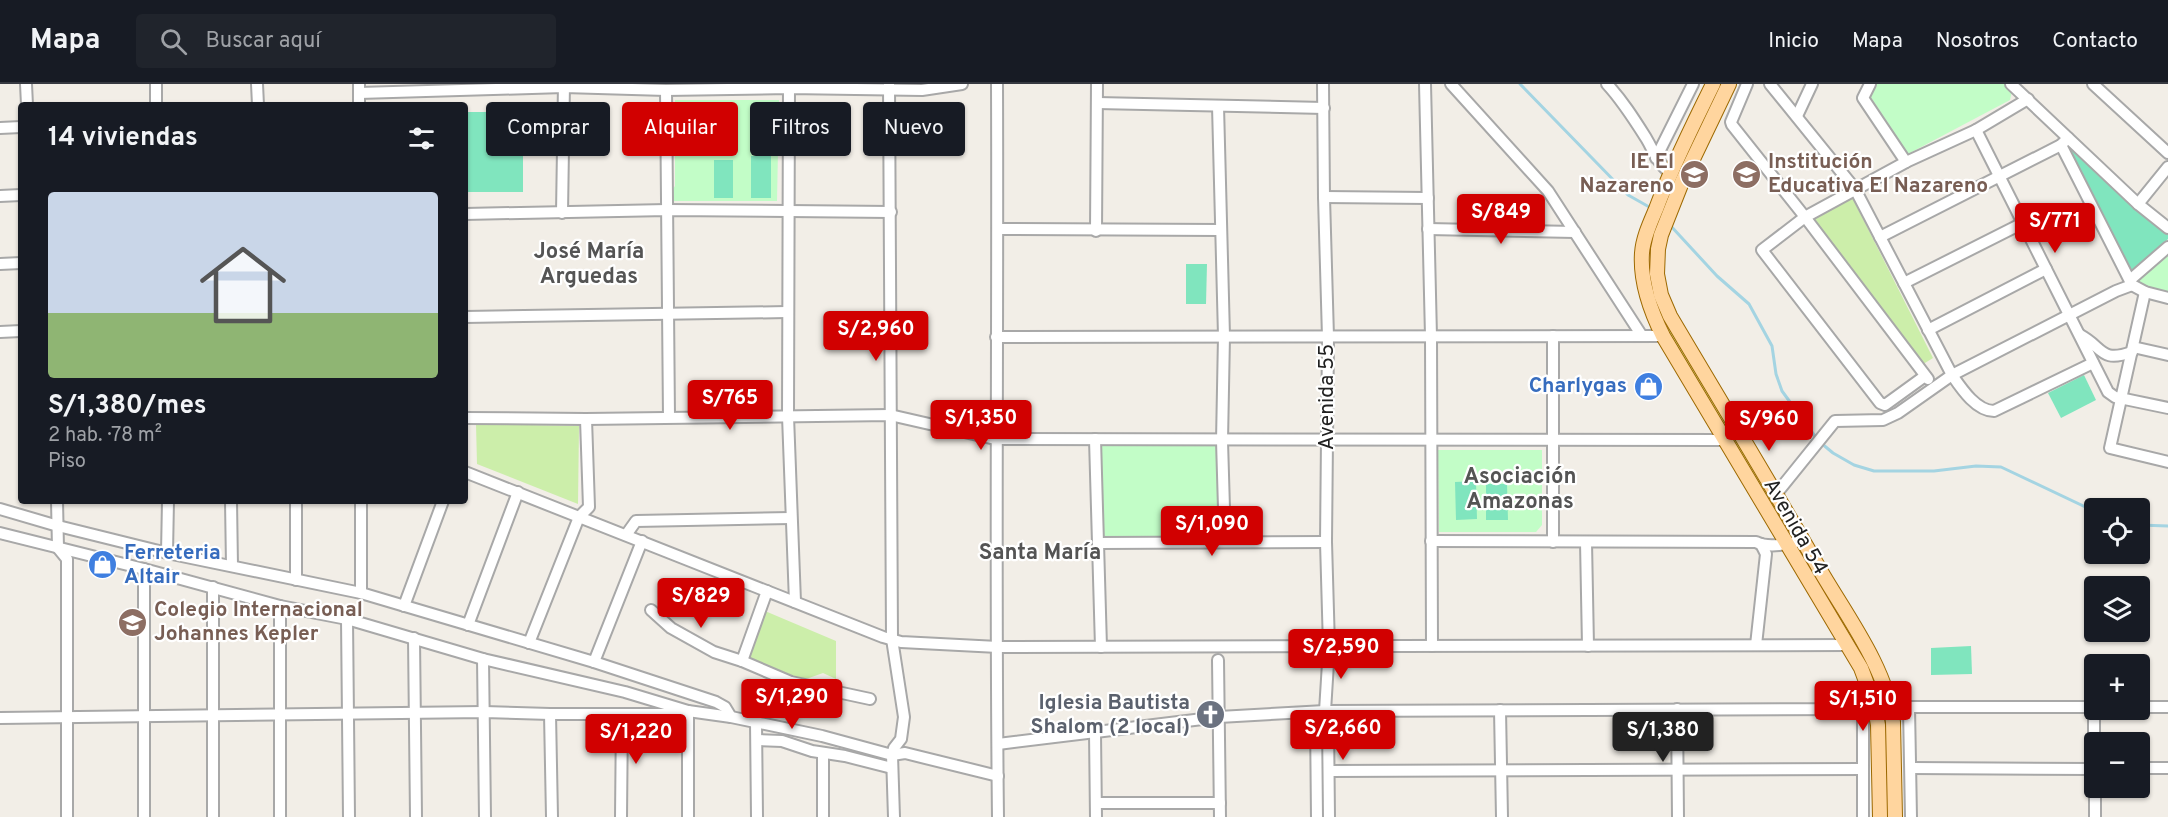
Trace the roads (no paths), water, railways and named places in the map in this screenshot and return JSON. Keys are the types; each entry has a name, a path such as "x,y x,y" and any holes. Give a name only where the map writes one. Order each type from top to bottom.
{"main road":[{"name":"Avenida 54","path":"1713,84 1670,173 1646,234 1642,251 1648,303 1663,336 1861,669 1869,706 1879,736 1880,817"},
{"name":"Avenida 54","path":"1729,84 1668,217 1658,249 1657,274 1661,296 1670,316 1873,661 1887,690 1892,707 1894,732 1895,817"}],"street":[{"path":"26,84 27,102"},
{"path":"156,84 156,102"},
{"path":"258,84 258,102"},
{"path":"359,88 564,85 666,90 789,86 889,87 922,90 962,84"},
{"path":"997,84 998,229 995,439 998,817"},
{"path":"1096,231 1097,84"},
{"name":"Avenida 55","path":"1323,84 1328,337 1326,543 1329,647 1325,711 1328,719 1329,817"},
{"path":"1425,84 1431,336 1432,646"},
{"path":"1451,84 1548,191 1642,336"},
{"path":"1607,84 1642,132 1658,163 1670,173"},
{"path":"1656,158 1693,84"},
{"path":"1747,84 1731,122 1935,386"},
{"path":"1770,84 1855,189 1952,375 1982,408 1994,411 2092,363"},
{"path":"1797,116 1812,84"},
{"path":"1870,84 1863,98 1906,162"},
{"path":"2011,84 2028,99 2065,142 2168,228"},
{"path":"2093,84 2168,153"},
{"path":"562,213 564,85"},
{"path":"789,86 788,416 795,602"},
{"path":"889,87 892,639 904,717 901,739 892,755 894,817"},
{"path":"666,90 669,417"},
{"path":"1925,376 1885,405 1880,403 1762,250 1805,217 1906,162 1976,130 2028,99"},
{"path":"1097,103 1324,108"},
{"path":"1218,106 1224,336 1222,441 1225,542"},
{"path":"0,128 18,127"},
{"path":"1976,130 2108,392 2111,396 2168,408"},
{"path":"1880,237 2065,142"},
{"path":"2065,142 2131,283 2145,292 2168,298"},
{"path":"2138,204 2168,167"},
{"path":"0,196 18,195"},
{"path":"1324,197 1428,198"},
{"path":"468,214 667,210 891,212"},
{"path":"1904,283 2024,223"},
{"path":"998,229 1221,230"},
{"path":"1428,229 1575,232"},
{"path":"1776,494 1835,421 1883,420 1898,413 1952,375 2131,283 2168,247"},
{"path":"0,264 18,263"},
{"path":"1928,330 2046,269"},
{"path":"2145,292 2110,448 2168,462"},
{"path":"468,317 788,312"},
{"path":"0,332 18,331"},
{"path":"2079,335 2108,356 2118,357 2133,350 2168,355"},
{"path":"1553,336 1553,542"},
{"path":"996,337 1663,336"},
{"path":"468,418 586,419 890,415 995,439 1726,440"},
{"path":"529,643 579,517 587,510 589,503 586,419"},
{"path":"1095,439 1101,647"},
{"path":"468,473 901,642 998,647 1848,645"},
{"path":"468,625 518,492"},
{"path":"57,504 57,548 67,559 67,817"},
{"path":"167,553 168,504"},
{"path":"231,504 232,566"},
{"path":"296,504 296,580"},
{"path":"361,504 361,593"},
{"path":"404,606 442,504"},
{"path":"0,509 167,553 361,593 594,662 716,702 725,707 731,717"},
{"path":"626,535 636,521 791,518"},
{"path":"0,533 280,606 346,619 483,659 625,692 688,711 731,717 822,736 892,755 905,753 998,776"},
{"path":"1431,541 1788,544 1803,540"},
{"path":"594,662 642,541"},
{"path":"1586,542 1588,646"},
{"path":"1098,543 1326,543"},
{"path":"1756,645 1766,554 1761,544"},
{"path":"144,569 144,817"},
{"path":"213,587 213,817"},
{"path":"742,661 767,591"},
{"path":"280,606 280,817"},
{"path":"651,610 671,628 714,652 791,682 870,699"},
{"path":"346,619 349,817"},
{"path":"414,638 416,817"},
{"path":"483,659 485,817"},
{"path":"1218,660 1220,817"},
{"path":"998,744 1219,717 1325,711 1869,706 1863,769 1863,817"},
{"path":"1892,707 2084,707"},
{"path":"2150,707 2168,707"},
{"path":"1909,708 1911,817"},
{"path":"1677,709 1678,817"},
{"path":"1500,710 1502,817"},
{"path":"0,718 484,712 621,714 688,711"},
{"path":"688,711 688,817"},
{"name":"Avenida 55","path":"1317,817 1316,719 1325,711"},
{"path":"550,714 552,817"},
{"path":"621,714 621,817"},
{"path":"756,722 757,817"},
{"path":"1095,733 1096,817"},
{"path":"757,740 782,741 823,753 892,768"},
{"path":"823,753 823,817"},
{"path":"1911,768 2084,769"},
{"path":"2150,768 2168,768"},
{"path":"1329,771 1863,769"},
{"path":"2095,798 2095,817"},
{"path":"1096,802 1220,803"}],"waterway":[{"path":"1520,84 1628,195 1651,208"},
{"path":"1669,224 1717,276 1749,304 1772,346 1776,374 1782,391 1817,439"},
{"path":"1821,443 1854,465 1874,471 1934,471 1976,466 2001,467 2084,506"},
{"path":"2150,525 2168,526"}],"place":[{"name":"IE El Nazareno","path":"1695,174"},
{"name":"Institución Educativa El Nazareno","path":"1747,174"},
{"name":"Charlygas","path":"1648,386"},
{"name":"Ferreteria Altair","path":"103,565"},
{"name":"Colegio Internacional Johannes Kepler","path":"133,622"},
{"name":"Iglesia Bautista Shalom (2 local)","path":"1211,715"}],"district":[{"name":"José María Arguedas","path":"589,264"},
{"name":"Asociación Amazonas","path":"1520,490"},
{"name":"Santa María","path":"1040,553"}]}
